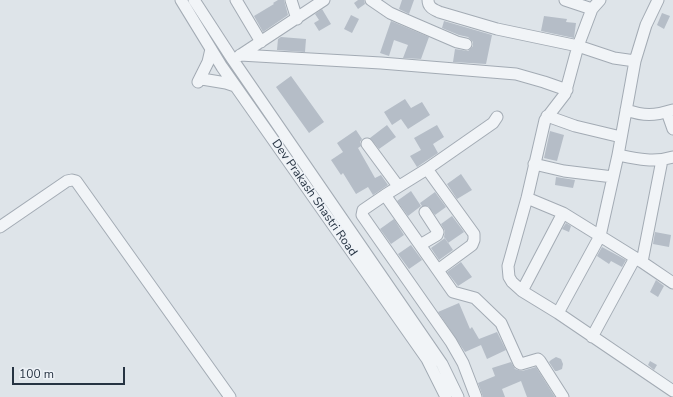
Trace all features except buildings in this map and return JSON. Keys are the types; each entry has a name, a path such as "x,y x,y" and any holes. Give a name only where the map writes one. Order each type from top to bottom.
{"street":[{"name":"Dev Prakash Shastri Road","path":"181,0 235,86 427,359 446,397"},
{"name":"Dev Prakash Shastri Road","path":"194,0 236,58 442,364 458,397"},
{"path":"236,0 261,42"},
{"path":"291,0 297,19"},
{"path":"222,67 324,0"},
{"path":"371,0 390,13 457,42 466,44"},
{"path":"428,0 428,4 431,8 439,12 496,29 578,46 614,58 635,61"},
{"path":"565,0 592,9"},
{"path":"600,0 592,9 578,46 566,90 562,99 545,120 539,140 527,198 508,266 509,278 522,291 558,313 592,338 673,391"},
{"path":"558,313 600,236 618,155 635,61 646,25 658,0"},
{"path":"211,49 208,62 200,80 226,83 235,86"},
{"path":"236,58 381,63 516,74 566,90"},
{"path":"626,110 647,116 670,111 673,129"},
{"path":"547,116 575,126 621,137"},
{"path":"476,397 463,363 451,342 362,215 363,210 493,123 497,117"},
{"path":"367,144 398,186"},
{"path":"592,338 639,260 668,158 652,161 618,155"},
{"path":"534,164 564,171 613,178"},
{"path":"426,169 474,234 474,242 470,247 438,270"},
{"path":"0,227 67,181 76,181 230,397"},
{"path":"385,195 453,292 475,298 499,320 519,363 521,364 538,359 563,397"},
{"path":"527,198 563,213 673,283"},
{"path":"420,245 437,235 438,232 425,212"},
{"path":"522,291 563,213"}]}
